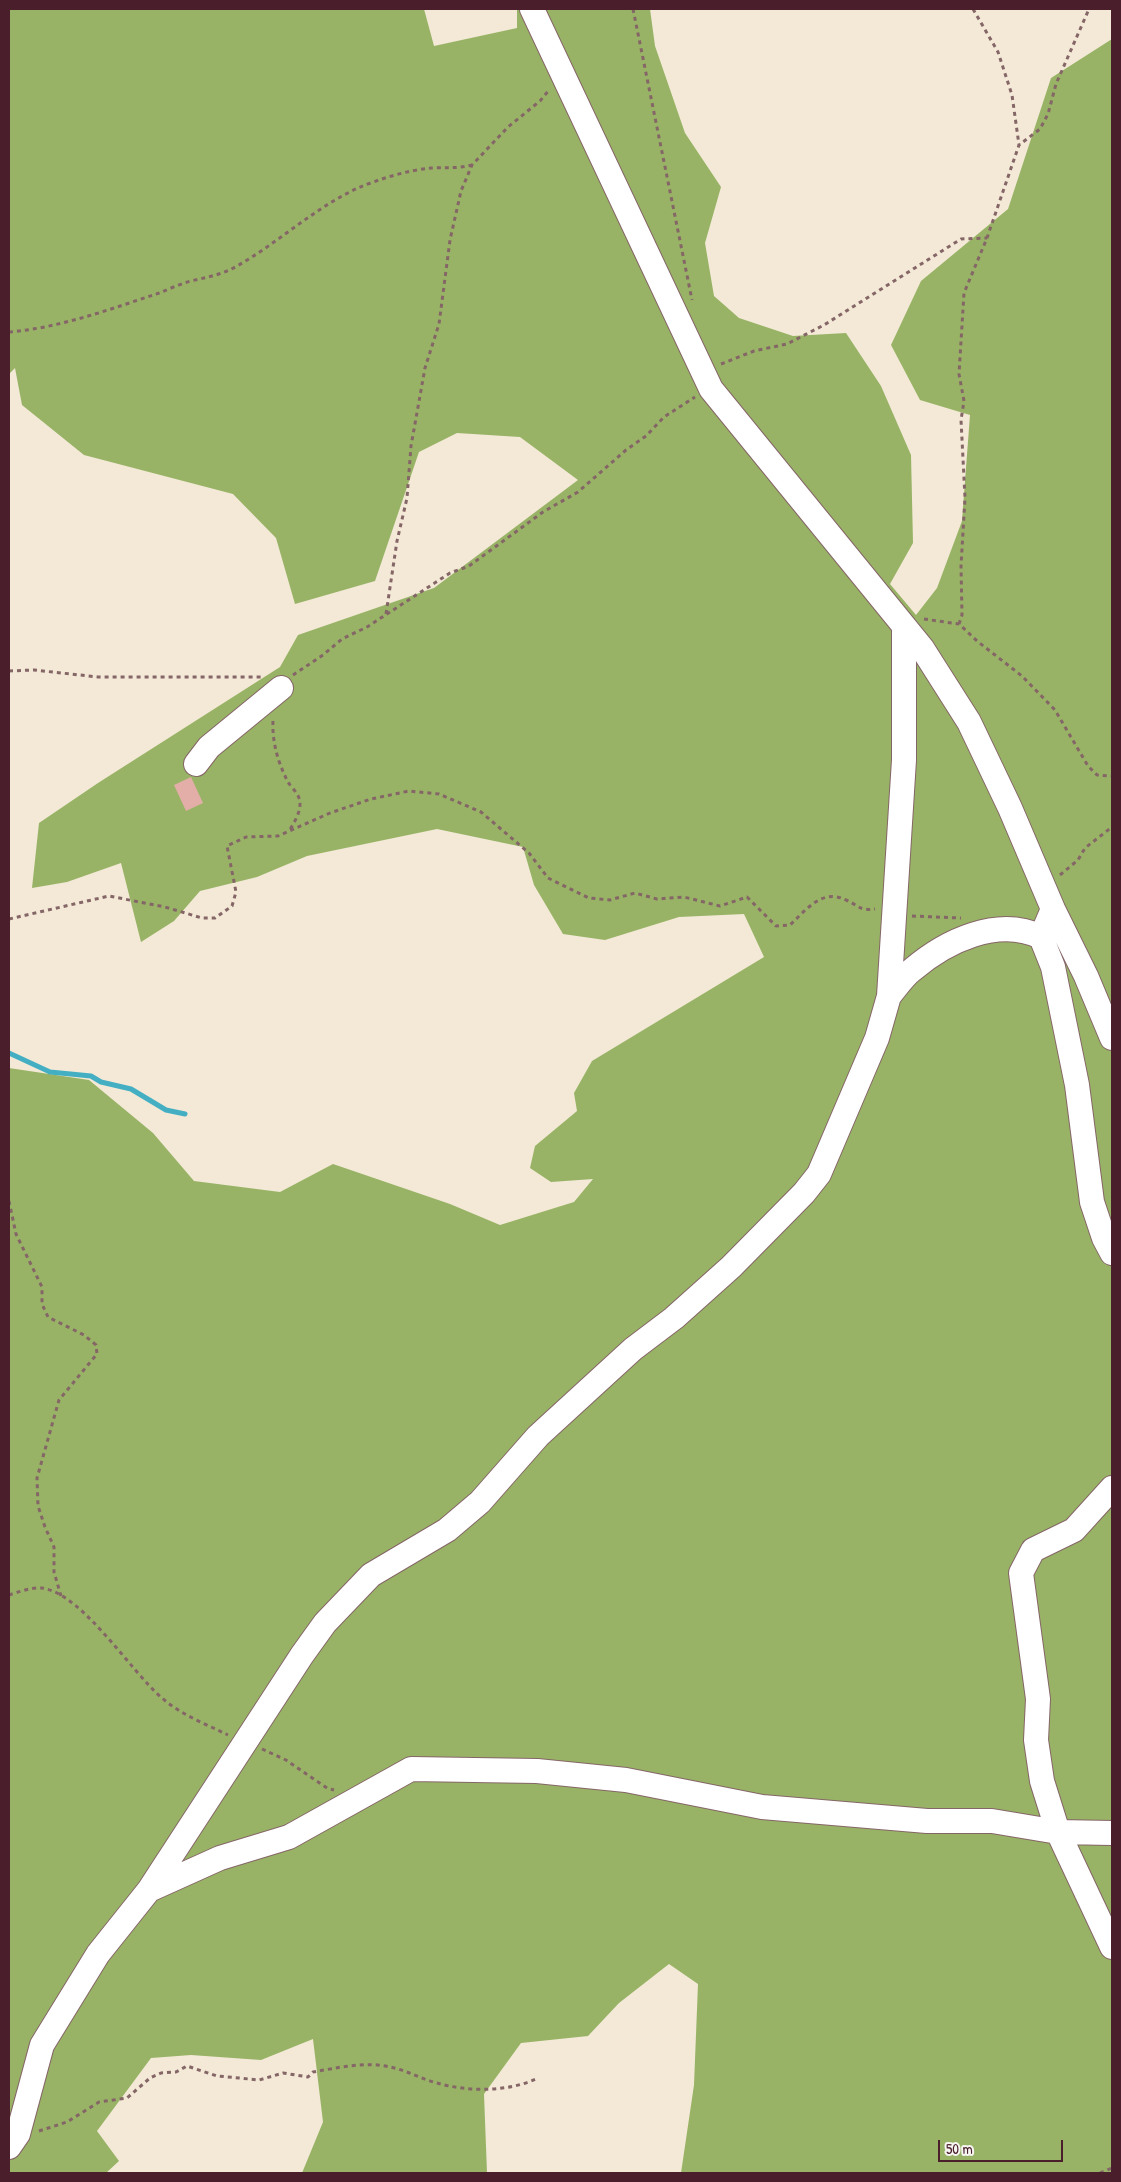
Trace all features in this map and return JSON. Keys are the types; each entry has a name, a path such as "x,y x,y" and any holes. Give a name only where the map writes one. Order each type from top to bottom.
{"street":[{"path":"532,9 711,389 922,648 969,722 1010,808 1053,909 1086,976 1112,1038"},
{"path":"14,2140 42,2045 98,1954 149,1890 302,1655 325,1623 371,1575 447,1530 480,1502 538,1436 633,1349 674,1318 731,1267 804,1193 819,1174 830,1153 877,1038 889,996 904,760 898,619"},
{"path":"196,764 209,747 283,684"},
{"path":"1041,936 1053,909"},
{"path":"889,996 912,970 945,948 978,932 1026,929 1041,936 1053,967 1077,1084 1092,1202 1104,1238 1112,1253"},
{"path":"1112,1488 1074,1530 1033,1550 1021,1573 1038,1699 1036,1740 1042,1781 1058,1832 1112,1947"},
{"path":"149,1890 220,1858 289,1837 410,1769 537,1771 626,1780 762,1807 927,1821 992,1821 1058,1832 1112,1833"}],"path":[{"path":"634,9 693,304"},
{"path":"959,624 962,615 965,498 961,420 964,401 959,374 961,314 964,293 987,238 1019,145 1012,95 998,52 972,9"},
{"path":"1019,145 1040,129 1048,114 1056,84 1090,9"},
{"path":"386,614 407,498 411,446 426,368 439,324 450,240 461,191 472,165 508,127 540,101 563,75"},
{"path":"9,332 98,313 191,281 210,278 234,268 268,248 311,217 358,188 416,171 458,169 472,165"},
{"path":"9,671 34,670 98,678 254,676 283,684 342,639 386,614 450,573 469,566 544,512 578,492 626,450 646,436 664,417 711,389 707,372 728,360 754,351 787,344 817,329 961,239 987,238"},
{"path":"898,619 905,616 959,624 1040,694 1054,710 1088,766 1098,775 1112,776"},
{"path":"273,718 272,735 277,756 287,778 300,799 300,808 289,831"},
{"path":"9,919 109,896 165,907 202,918 215,918 232,906 236,892 226,846 246,837 278,836 330,813 371,799 409,791 439,794 481,812 529,853 548,878 589,898 610,900 635,893 657,899 684,897 720,906 747,897 776,926 790,926 815,901 829,895 846,899 863,910 895,910 905,916 961,918 986,931"},
{"path":"1053,909 1055,881 1078,860 1084,848 1112,827"},
{"path":"9,1201 16,1234 42,1287 42,1304 48,1317 84,1335 96,1345 97,1354 59,1400 37,1478 38,1506 54,1547 54,1572 61,1596"},
{"path":"9,1595 42,1588 61,1596 96,1624 141,1678 162,1699 183,1714 286,1760 327,1788 359,1797"},
{"path":"14,2140 67,2122 99,2102 127,2098 150,2078 161,2073 176,2072 187,2066 217,2076 259,2080 283,2073 308,2077 313,2072 368,2064 389,2066 438,2084 496,2089 523,2085 536,2079"},
{"path":"1100,2173 1112,2168"}],"green space":[{"path":"9,9 424,9 434,46 517,28 517,9 650,9 655,46 685,133 721,187 705,243 714,296 739,318 793,336 846,333 881,386 911,455 913,543 890,584 916,615 937,588 962,521 970,415 920,400 891,345 921,281 1008,209 1051,78 1112,39 1112,2173 681,2173 694,2085 698,1984 669,1964 619,2003 588,2036 521,2043 484,2094 487,2173 302,2173 323,2122 313,2039 261,2060 191,2055 151,2058 97,2131 119,2161 106,2173 9,2173 9,1068 89,1080 153,1133 194,1181 280,1192 333,1164 450,1204 500,1225 574,1202 593,1179 551,1182 530,1168 535,1146 577,1111 574,1093 592,1061 764,957 744,914 679,917 605,940 563,934 534,885 523,847 437,829 307,856 257,877 200,891 174,921 141,942 121,863 67,882 32,888 39,823 98,783 280,667 298,635 434,588 578,480 520,437 457,433 419,452 375,581 295,604 276,538 233,494 84,455 22,405 15,368 9,374"}],"building":[{"path":"191,777 203,803 186,811 174,785"}],"waterway":[{"path":"9,1053 50,1072 91,1076 101,1082 131,1089 166,1110 185,1114"}]}
